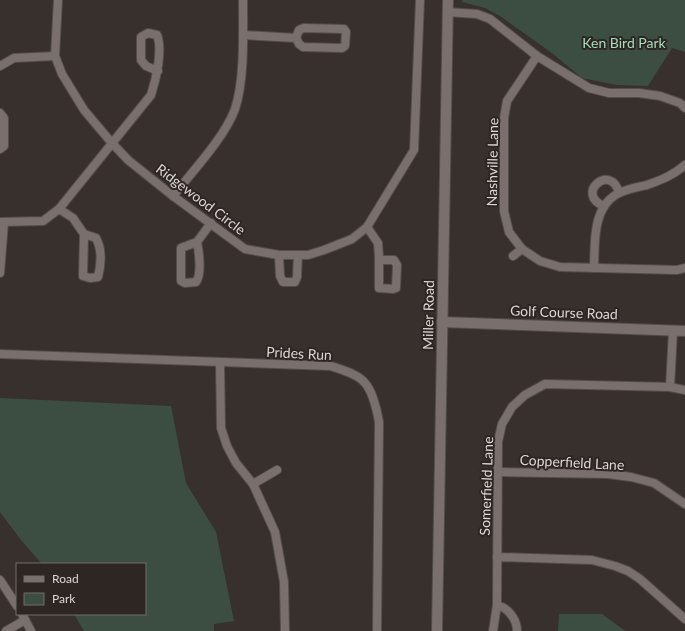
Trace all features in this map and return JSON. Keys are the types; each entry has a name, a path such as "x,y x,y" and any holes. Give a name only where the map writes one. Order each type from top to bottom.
{"street":[{"name":"Ridgewood Circle","path":"58,0 55,56 62,74 84,110 128,160 173,196 245,249 279,255 308,255 352,239 367,228 414,150 420,0"},
{"path":"173,196 222,134 235,110 240,88 243,0"},
{"name":"Miller Road","path":"437,631 448,0"},
{"path":"447,12 477,14 490,19 537,56 588,88 609,92 639,93 660,96 680,103 685,108"},
{"path":"304,28 344,30 346,32 345,46 342,48 303,46 299,44 296,38 299,30 304,28"},
{"path":"243,35 296,38"},
{"path":"0,66 14,58 55,56"},
{"name":"Nashville Lane","path":"537,56 508,101 504,118 504,211 509,232 522,249 540,262 560,267 677,270 685,268"},
{"path":"0,273 2,222 43,221 59,209 151,95 158,71"},
{"path":"0,113 4,118 4,146 0,149"},
{"path":"594,268 595,240 598,221 604,206 611,198 619,193 660,181 671,176 685,165"},
{"path":"604,206 599,204 594,199 592,192 594,186 599,181 606,179 612,181 617,186 619,193"},
{"path":"59,209 73,218 84,234 83,276 90,278 98,277 100,268 99,244 96,238 84,234"},
{"path":"197,242 199,251 199,278 196,282 181,281 181,248 197,242 211,223"},
{"path":"367,228 378,244 379,260"},
{"path":"513,256 522,249"},
{"path":"279,255 280,276 283,282 289,283 295,282 297,277 298,255"},
{"name":"Golf Course Road","path":"442,322 685,331"},
{"path":"670,387 673,330"},
{"name":"Prides Run","path":"0,354 331,366 348,371 365,383 376,406 379,422 377,631"},
{"path":"220,363 221,428 227,446 236,463 253,484 275,532 284,582 285,631"},
{"name":"Somerfield Lane","path":"492,631 496,605 499,472 498,442 502,424 512,407 525,395 545,384 670,387 685,390"},
{"path":"253,484 276,470"},
{"name":"Copperfield Lane","path":"499,472 608,474 631,477 654,483 685,504"},
{"path":"497,557 592,560 615,566 628,571 640,580 685,619"},
{"path":"0,580 16,604"},
{"path":"496,605 502,607 515,619 518,631"},
{"path":"6,631 24,617 31,631"}],"green space":[{"name":"Ken Bird Park","path":"462,0 685,0 685,52 672,48 648,86 617,85 582,78 552,53 500,16 485,8 462,2"},
{"path":"0,398 171,406 186,483 216,532 234,621 214,624 214,631 84,631 75,615 146,615 146,563 41,563 21,540 0,512"},
{"path":"559,614 602,614 625,631 558,631"}]}
